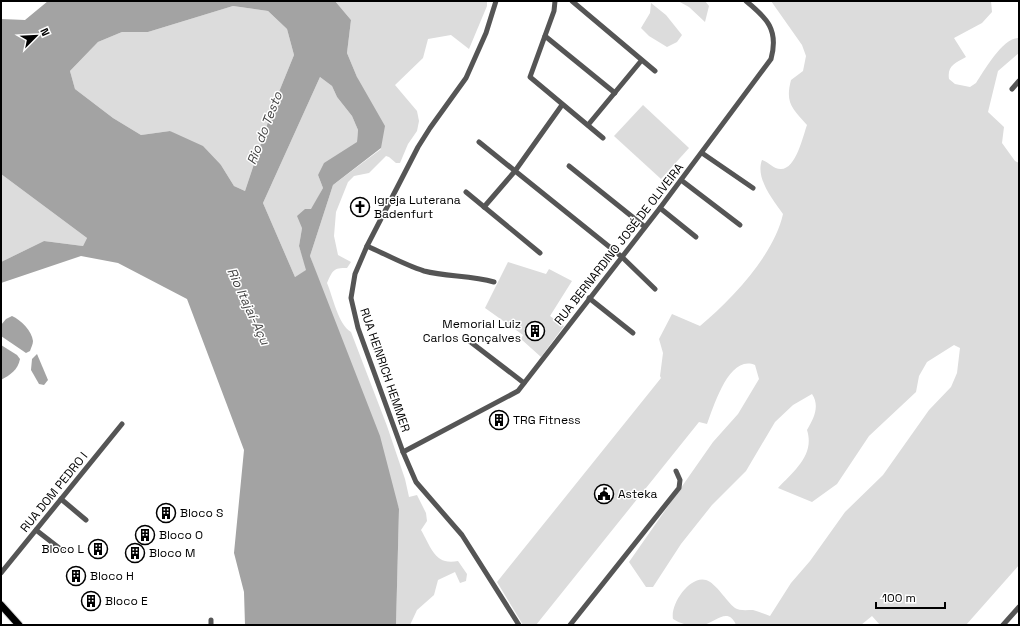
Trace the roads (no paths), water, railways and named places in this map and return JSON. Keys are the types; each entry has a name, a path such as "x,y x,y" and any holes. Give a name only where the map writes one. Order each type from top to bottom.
{"main road":[{"path":"1,605 19,625"}],"street":[{"name":"RUA HEINRICH HEMMER","path":"496,1 486,33 466,78 418,147 367,246 353,280 351,298 358,328 403,452 416,482 466,541 518,625"},
{"path":"555,1 554,11 530,77 603,138"},
{"path":"572,1 655,71"},
{"name":"RUA BERNARDINO JOSÉ DE OLIVEIRA","path":"403,452 518,391 702,153 771,58 773,52 775,45 772,28 763,15 746,1"},
{"path":"545,36 614,93"},
{"path":"588,125 641,60"},
{"path":"1012,89 1019,81"},
{"path":"484,207 515,170 562,105"},
{"path":"479,142 622,257 655,289"},
{"path":"702,153 754,188"},
{"path":"569,166 645,227"},
{"path":"681,180 740,225"},
{"path":"466,192 540,253"},
{"path":"660,208 696,237"},
{"path":"367,246 423,270 451,276 480,278 494,282"},
{"path":"589,298 633,334"},
{"path":"468,340 524,383"},
{"name":"RUA DOM PEDRO I","path":"1,573 122,424"},
{"path":"570,625 679,488 680,480 676,471"},
{"path":"61,499 86,520"},
{"path":"36,530 63,551"},
{"path":"1003,625 1019,607"}],"water":[{"name":"Rio Itajaí-Açu","path":"48,1 335,1 351,20 347,53 357,77 385,126 381,148 333,185 310,256 380,436 399,509 396,625 245,625 244,592 234,553 244,450 187,299 118,263 81,256 1,283 1,262 44,241 83,246 87,238 1,174 1,19 25,20","holes":["233,6 268,11 287,29 294,55 274,104 245,191 234,186 221,165 203,146 170,131 141,135 113,118 75,89 70,71 98,42 122,32 148,32","320,77 332,86 337,97 352,116 358,130 357,142 324,163 318,175 323,188 311,209 305,209 297,216 302,228 299,246 306,270 295,277 263,203"]},
{"path":"12,316 26,326 31,333 33,342 30,351 26,353 1,336 1,325 6,319"},
{"path":"1,345 17,355 20,359 15,369 1,380"},
{"path":"37,354 48,380 44,385 39,384 31,370 32,359"}],"place":[{"name":"Igreja Luterana Badenfurt","path":"360,207"},
{"name":"Memorial Luiz Carlos Gonçalves","path":"535,331"},
{"name":"TRG Fitness","path":"499,420"},
{"name":"Asteka","path":"604,494"},
{"name":"Bloco S","path":"166,513"},
{"name":"Bloco O","path":"145,535"},
{"name":"Bloco L","path":"98,549"},
{"name":"Bloco M","path":"135,553"},
{"name":"Bloco H","path":"76,576"},
{"name":"Bloco E","path":"91,601"}],"water label":[{"name":"Rio do Testo","path":"264,128"}]}
